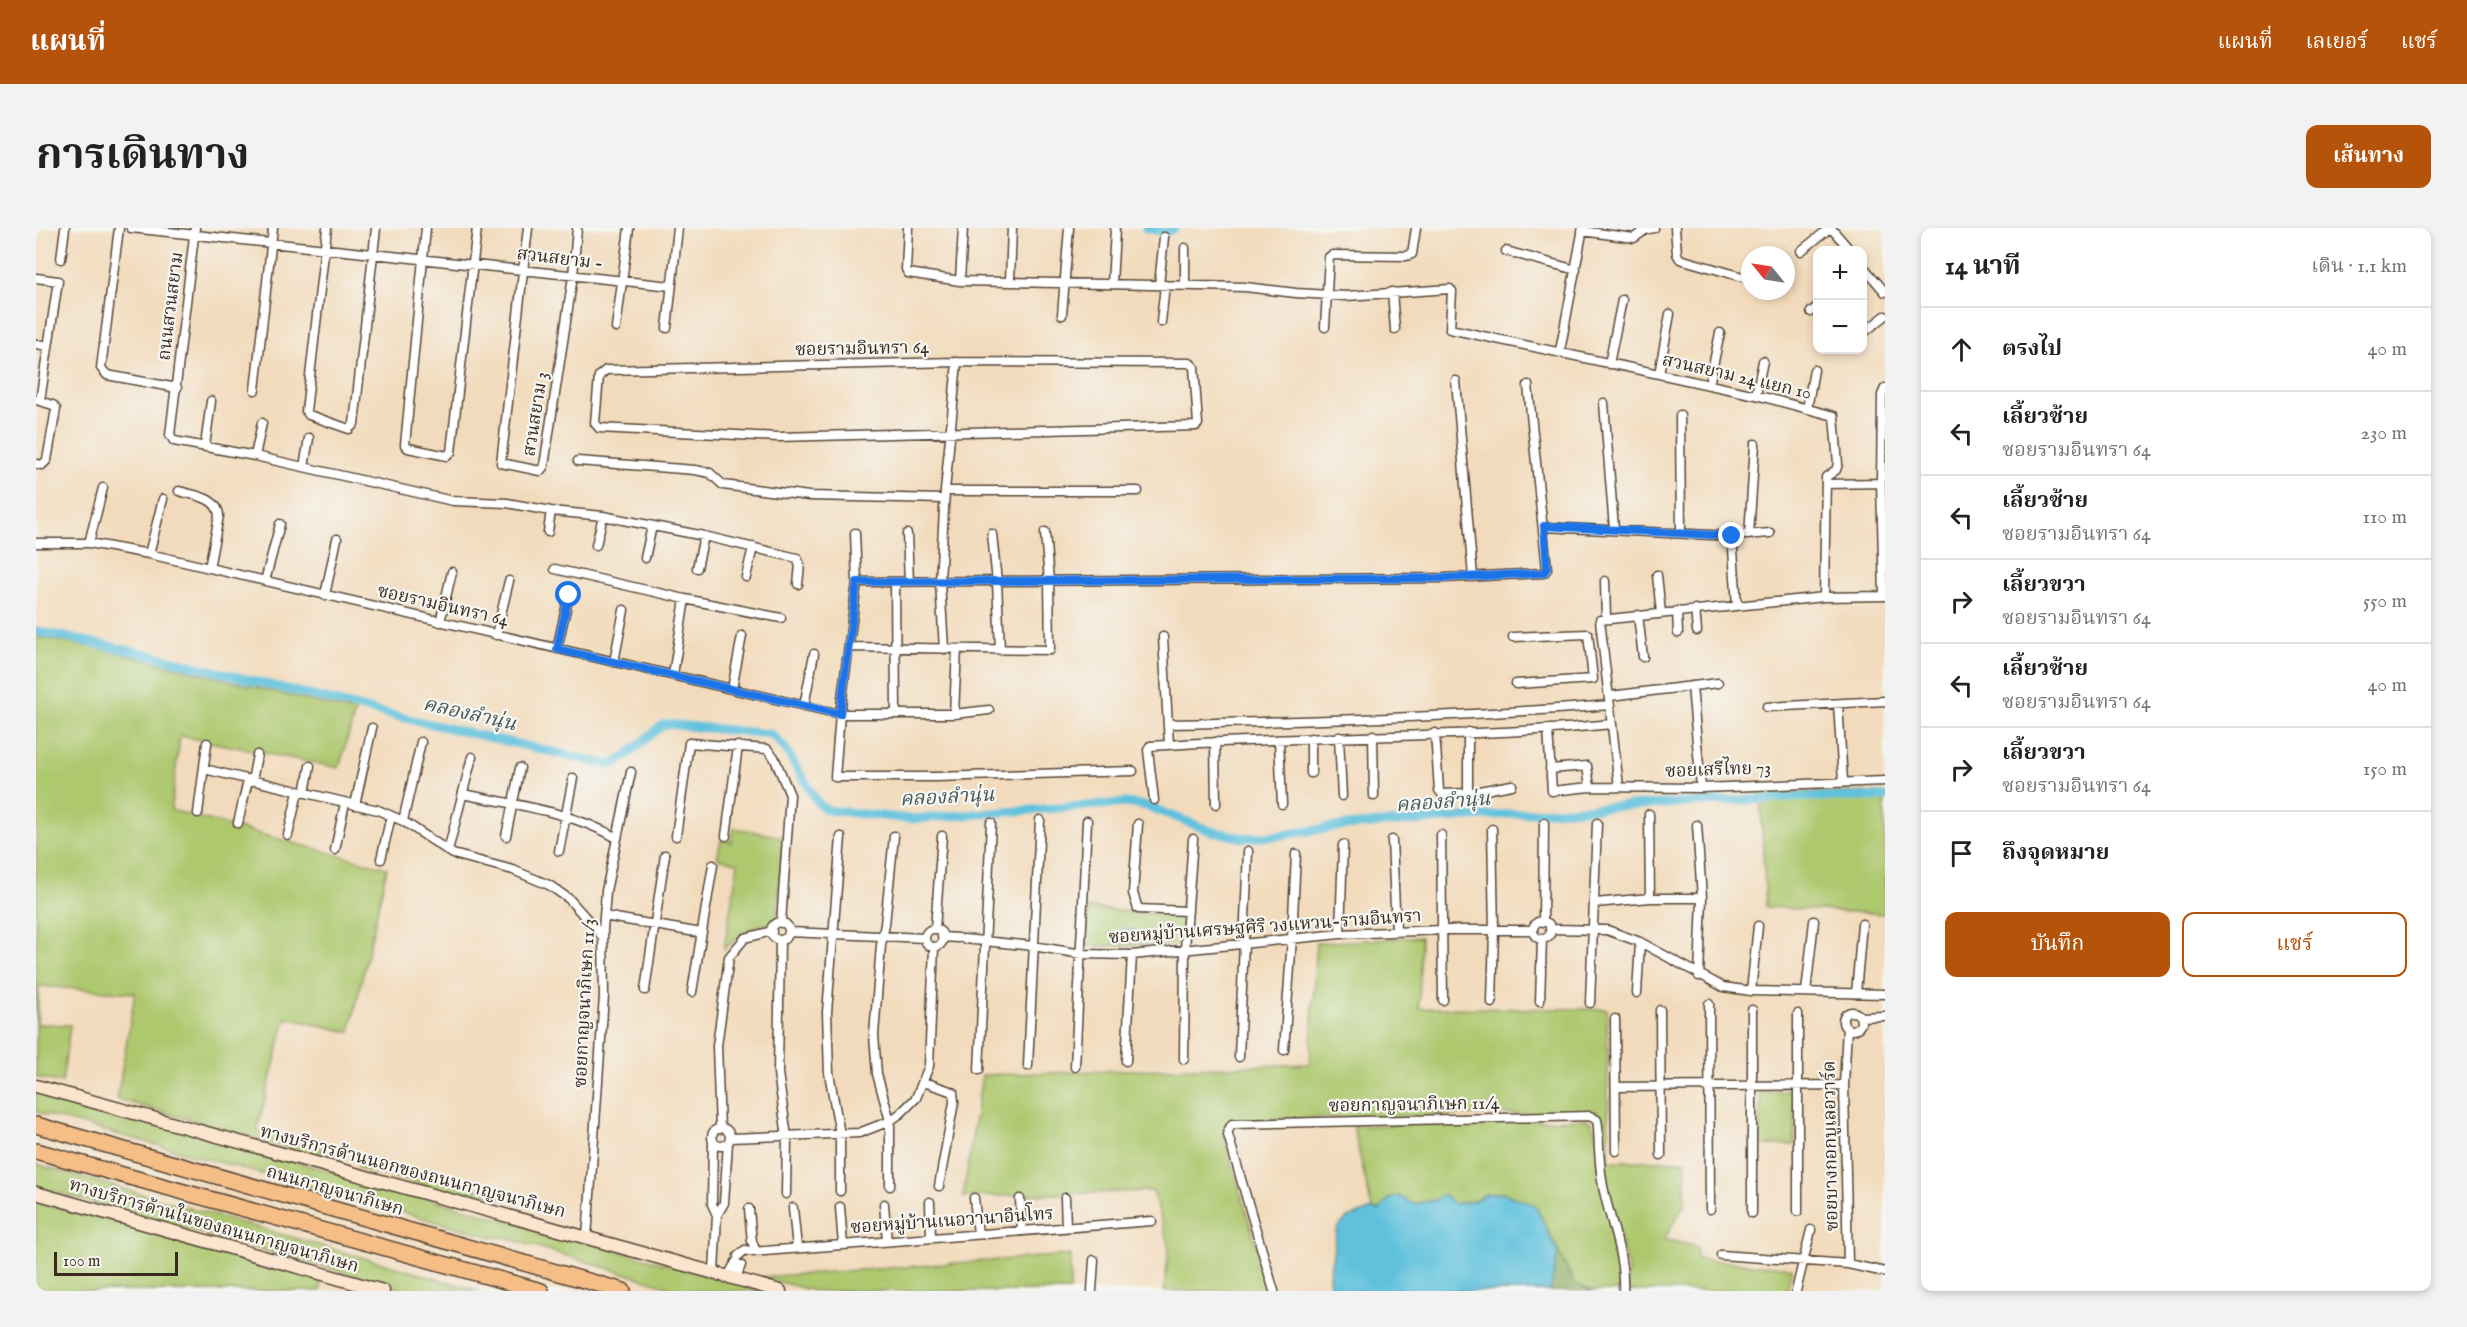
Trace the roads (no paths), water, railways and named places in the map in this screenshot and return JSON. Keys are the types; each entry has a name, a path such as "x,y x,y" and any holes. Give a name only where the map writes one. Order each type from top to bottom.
{"highway":[{"name":"ถนนกาญจนาภิเษก","path":"36,1125 623,1291"},
{"path":"36,1151 541,1291"}],"main road":[{"name":"ทางบริการด้านนอกของถนนกาญจนาภิเษก","path":"36,1086 780,1291"},
{"name":"ทางบริการด้านในของถนนกาญจนาภิเษก","path":"36,1193 383,1291"}],"street":[{"path":"61,259 64,228"},
{"path":"119,228 101,368 107,375 177,388"},
{"name":"สวนสยาม -","path":"132,228 195,231 271,244 423,258 671,286"},
{"path":"255,390 273,228"},
{"path":"327,228 306,411 309,415 349,429 354,424 376,228"},
{"path":"426,228 405,445 408,448 447,456 451,452 475,265 477,228"},
{"name":"สวนสยาม 3","path":"528,228 501,463 540,471 544,466 573,276 577,228"},
{"path":"616,328 629,228"},
{"path":"666,328 678,228"},
{"path":"908,228 906,269 908,273 960,281 1010,280 1245,287 1325,295 1392,292 1395,329"},
{"path":"960,281 963,228"},
{"path":"1010,280 1012,228"},
{"path":"1062,315 1069,228"},
{"path":"1325,327 1325,295 1329,257 1333,255 1406,256 1412,254 1416,228"},
{"path":"1560,351 1582,229 1634,238 1645,230 1654,228"},
{"path":"1675,228 1677,254 1680,259 1741,276"},
{"path":"1801,251 1831,228 1847,246"},
{"path":"1112,284 1115,230"},
{"name":"ถนนสวนสยาม","path":"195,231 171,439 205,446"},
{"path":"1161,322 1164,237"},
{"path":"1185,248 1185,285"},
{"path":"1506,251 1576,270"},
{"path":"1867,271 1885,292"},
{"path":"36,278 58,281 38,401 52,405 56,409 47,460 42,465 36,464"},
{"name":"สวนสยาม 24 แยก 10","path":"1392,292 1450,289 1452,291 1450,329 1756,395 1836,417 1838,464 1836,470 1827,476 1826,483 1824,597"},
{"path":"1609,364 1622,300"},
{"path":"1659,374 1670,314"},
{"path":"1867,331 1885,316"},
{"path":"1709,385 1720,333"},
{"path":"36,344 48,346"},
{"path":"1756,395 1762,361"},
{"path":"944,649 940,582 944,495 957,362"},
{"name":"ซอยรามอินทรา 64","path":"957,362 1193,364 1197,425 778,437 599,428 595,423 599,376 606,369 957,362"},
{"path":"1807,409 1815,370"},
{"path":"1456,381 1473,577"},
{"path":"857,582 1473,577 1546,572 1544,526 1528,385"},
{"path":"1619,787 1599,621 1606,618 1824,597 1885,596 1881,483 1882,395 1885,389"},
{"path":"211,401 205,446 453,501 507,503 551,511 603,516 753,547 797,558 800,565 798,584"},
{"path":"1604,403 1614,529"},
{"path":"1680,415 1681,532"},
{"path":"255,456 262,423"},
{"path":"304,467 309,438"},
{"path":"1749,535 1755,444"},
{"path":"578,461 695,470 710,473 723,485 809,496 1138,491"},
{"path":"1826,483 1881,483"},
{"path":"89,543 103,488"},
{"path":"179,491 214,502 218,507 219,516 209,568"},
{"path":"149,554 163,499"},
{"path":"548,532 551,511"},
{"path":"596,545 603,516"},
{"path":"265,581 280,524"},
{"path":"645,558 652,526"},
{"path":"1544,526 1732,536 1770,533"},
{"path":"849,647 1050,650 1049,581 1045,532"},
{"path":"855,533 857,582 833,774 838,778 1133,771"},
{"path":"907,534 909,582"},
{"path":"992,534 998,582 1000,650"},
{"path":"697,568 704,536"},
{"path":"1732,536 1737,605"},
{"path":"325,595 338,539"},
{"name":"ซอยรามอินทรา 64","path":"36,543 89,543 149,554 840,714 954,714 989,710"},
{"path":"746,577 753,547"},
{"path":"555,569 685,600 781,618"},
{"path":"440,622 452,572"},
{"path":"1657,574 1661,613"},
{"path":"1605,580 1606,618"},
{"path":"496,635 509,581"},
{"path":"895,582 896,714"},
{"path":"557,649 569,595"},
{"path":"673,675 685,600"},
{"path":"1695,609 1697,631"},
{"path":"614,662 624,610"},
{"path":"1677,611 1678,633"},
{"path":"1638,615 1644,657"},
{"path":"1513,637 1588,634 1593,679"},
{"path":"732,689 742,636"},
{"path":"1163,637 1169,745"},
{"path":"954,714 957,649"},
{"path":"804,706 814,654"},
{"path":"1516,684 1607,676"},
{"path":"1168,724 1377,720 1502,714 1718,683"},
{"path":"1692,686 1701,788"},
{"path":"1767,707 1885,701"},
{"path":"1838,704 1843,781"},
{"path":"1154,800 1148,747 1373,735 1548,730 1612,724"},
{"path":"355,805 372,728"},
{"path":"1548,730 1550,769 1587,766 1590,787"},
{"path":"1468,732 1468,792"},
{"path":"1436,733 1439,790 1442,794 1512,785"},
{"path":"1373,735 1374,796"},
{"path":"1340,737 1342,796"},
{"path":"1311,738 1311,773"},
{"path":"1279,740 1282,804"},
{"path":"403,821 422,742"},
{"path":"1215,742 1216,804"},
{"path":"198,813 207,743"},
{"path":"676,836 689,743 767,749 774,757 790,795 781,923"},
{"path":"726,836 738,746"},
{"path":"238,823 257,755"},
{"path":"448,851 472,757"},
{"path":"288,836 310,766"},
{"path":"506,836 520,768"},
{"path":"204,769 355,805 403,821 448,851 513,870 549,885 569,899 603,938"},
{"name":"ซอยเสรีไทย 73","path":"1550,769 1552,791 1590,787 1701,788 1885,781"},
{"name":"ซอยกาญจนาภิเษก 11/3","path":"587,1238 605,972 603,938 606,891 631,772"},
{"path":"559,851 573,778"},
{"path":"463,794 565,816 598,827 617,838"},
{"path":"335,850 345,803"},
{"path":"1649,814 1650,898"},
{"path":"381,858 391,816"},
{"path":"1028,1066 1040,820"},
{"path":"1076,1067 1088,821"},
{"path":"1543,922 1544,822"},
{"path":"1590,1004 1597,823"},
{"path":"979,1070 991,824"},
{"path":"1138,824 1133,893 1138,909 1188,911"},
{"path":"1697,825 1702,898 1699,976"},
{"path":"1492,829 1494,930 1492,1003"},
{"path":"1441,835 1443,1000"},
{"path":"890,1186 890,1121 877,1074 874,1035 894,836"},
{"path":"935,929 942,836"},
{"path":"840,1191 840,1134 829,1073 827,1012 841,837"},
{"path":"1184,1059 1185,949 1193,839"},
{"path":"1392,840 1396,931"},
{"path":"1341,934 1343,845"},
{"path":"1239,1057 1242,943 1248,851"},
{"path":"645,990 665,855"},
{"path":"1284,1050 1296,855"},
{"path":"692,992 713,865"},
{"path":"1595,903 1650,898 1702,898"},
{"path":"604,916 701,933"},
{"path":"1806,992 1814,921"},
{"path":"1543,922 1548,924 1550,929 1547,937 1542,939 1537,937 1533,930 1537,923 1543,922"},
{"path":"720,1129 717,1046 729,957 745,938 772,931 776,924 781,923 788,927 789,932 787,937 780,940"},
{"path":"1856,993 1862,924"},
{"path":"1751,991 1758,926"},
{"path":"934,947 941,943 942,937 935,929"},
{"path":"925,938 927,933 935,929"},
{"path":"1550,929 1607,930 1640,942 1723,987 1751,991 1885,994"},
{"name":"ซอยหมู่บ้านเศรษฐศิริ วงแหวน-รามอินทรา","path":"942,937 1033,946 1082,954 1132,955 1341,934 1443,930 1533,930"},
{"path":"772,931 773,936 780,940"},
{"path":"789,932 925,938"},
{"path":"925,938 929,945 934,947"},
{"path":"1540,1001 1542,939"},
{"path":"780,940 778,1073 787,1137 786,1194"},
{"path":"1637,993 1640,942"},
{"path":"713,1140 719,1146 729,1140 859,1133 890,1121 916,1098 929,1066 934,947"},
{"path":"1126,1061 1132,955"},
{"path":"1709,1004 1710,1209"},
{"path":"1660,1010 1661,1155"},
{"path":"1752,1010 1752,1213"},
{"name":"ซอยบางกอกบูเลอวาร์ด","path":"1848,1264 1844,1085 1847,1028 1844,1020 1848,1014 1853,1012 1860,1017 1885,1016"},
{"path":"1798,1014 1798,1211"},
{"path":"1615,1018 1616,1150"},
{"path":"924,1082 953,1092 954,1102 939,1186"},
{"path":"1616,1087 1844,1085"},
{"name":"ซอยกาญจนาภิเษก 11/4","path":"1274,1291 1228,1136 1232,1124 1590,1116 1597,1120 1599,1164 1624,1273 1623,1291"},
{"path":"717,1215 712,1204 713,1134 720,1129"},
{"path":"714,1272 717,1215 724,1203 729,1140 727,1131 720,1129"},
{"path":"974,1198 978,1234"},
{"path":"1065,1198 1066,1227"},
{"path":"1020,1199 1022,1231"},
{"path":"930,1202 931,1238"},
{"path":"884,1204 887,1241"},
{"path":"840,1207 843,1245"},
{"path":"794,1208 797,1248"},
{"path":"749,1209 755,1252"},
{"name":"ซอยหมู่บ้านเนอวานาอินโทร","path":"732,1277 740,1260 755,1252 1152,1221"},
{"path":"1796,1291 1811,1230"},
{"path":"1721,1255 1848,1264 1885,1272"},
{"path":"1092,1291 1095,1260"}],"water":[{"path":"1124,929 1149,932 1156,937 1151,941 1116,942"},
{"path":"1502,1193 1535,1205 1558,1252 1550,1291 1331,1291 1329,1276 1337,1229 1346,1219 1372,1209 1379,1211 1389,1199 1399,1196 1413,1204 1435,1200 1443,1194 1454,1204 1474,1201 1486,1194"}],"waterway":[{"path":"1146,228 1166,232 1175,228"},
{"name":"คลองลำนุ่น","path":"36,631 151,655 374,711 609,765 630,753 665,724 771,734 784,747 818,803 827,810 910,819 1125,803 1147,806 1211,831 1243,838 1343,826 1623,806 1805,797 1885,797"}]}
